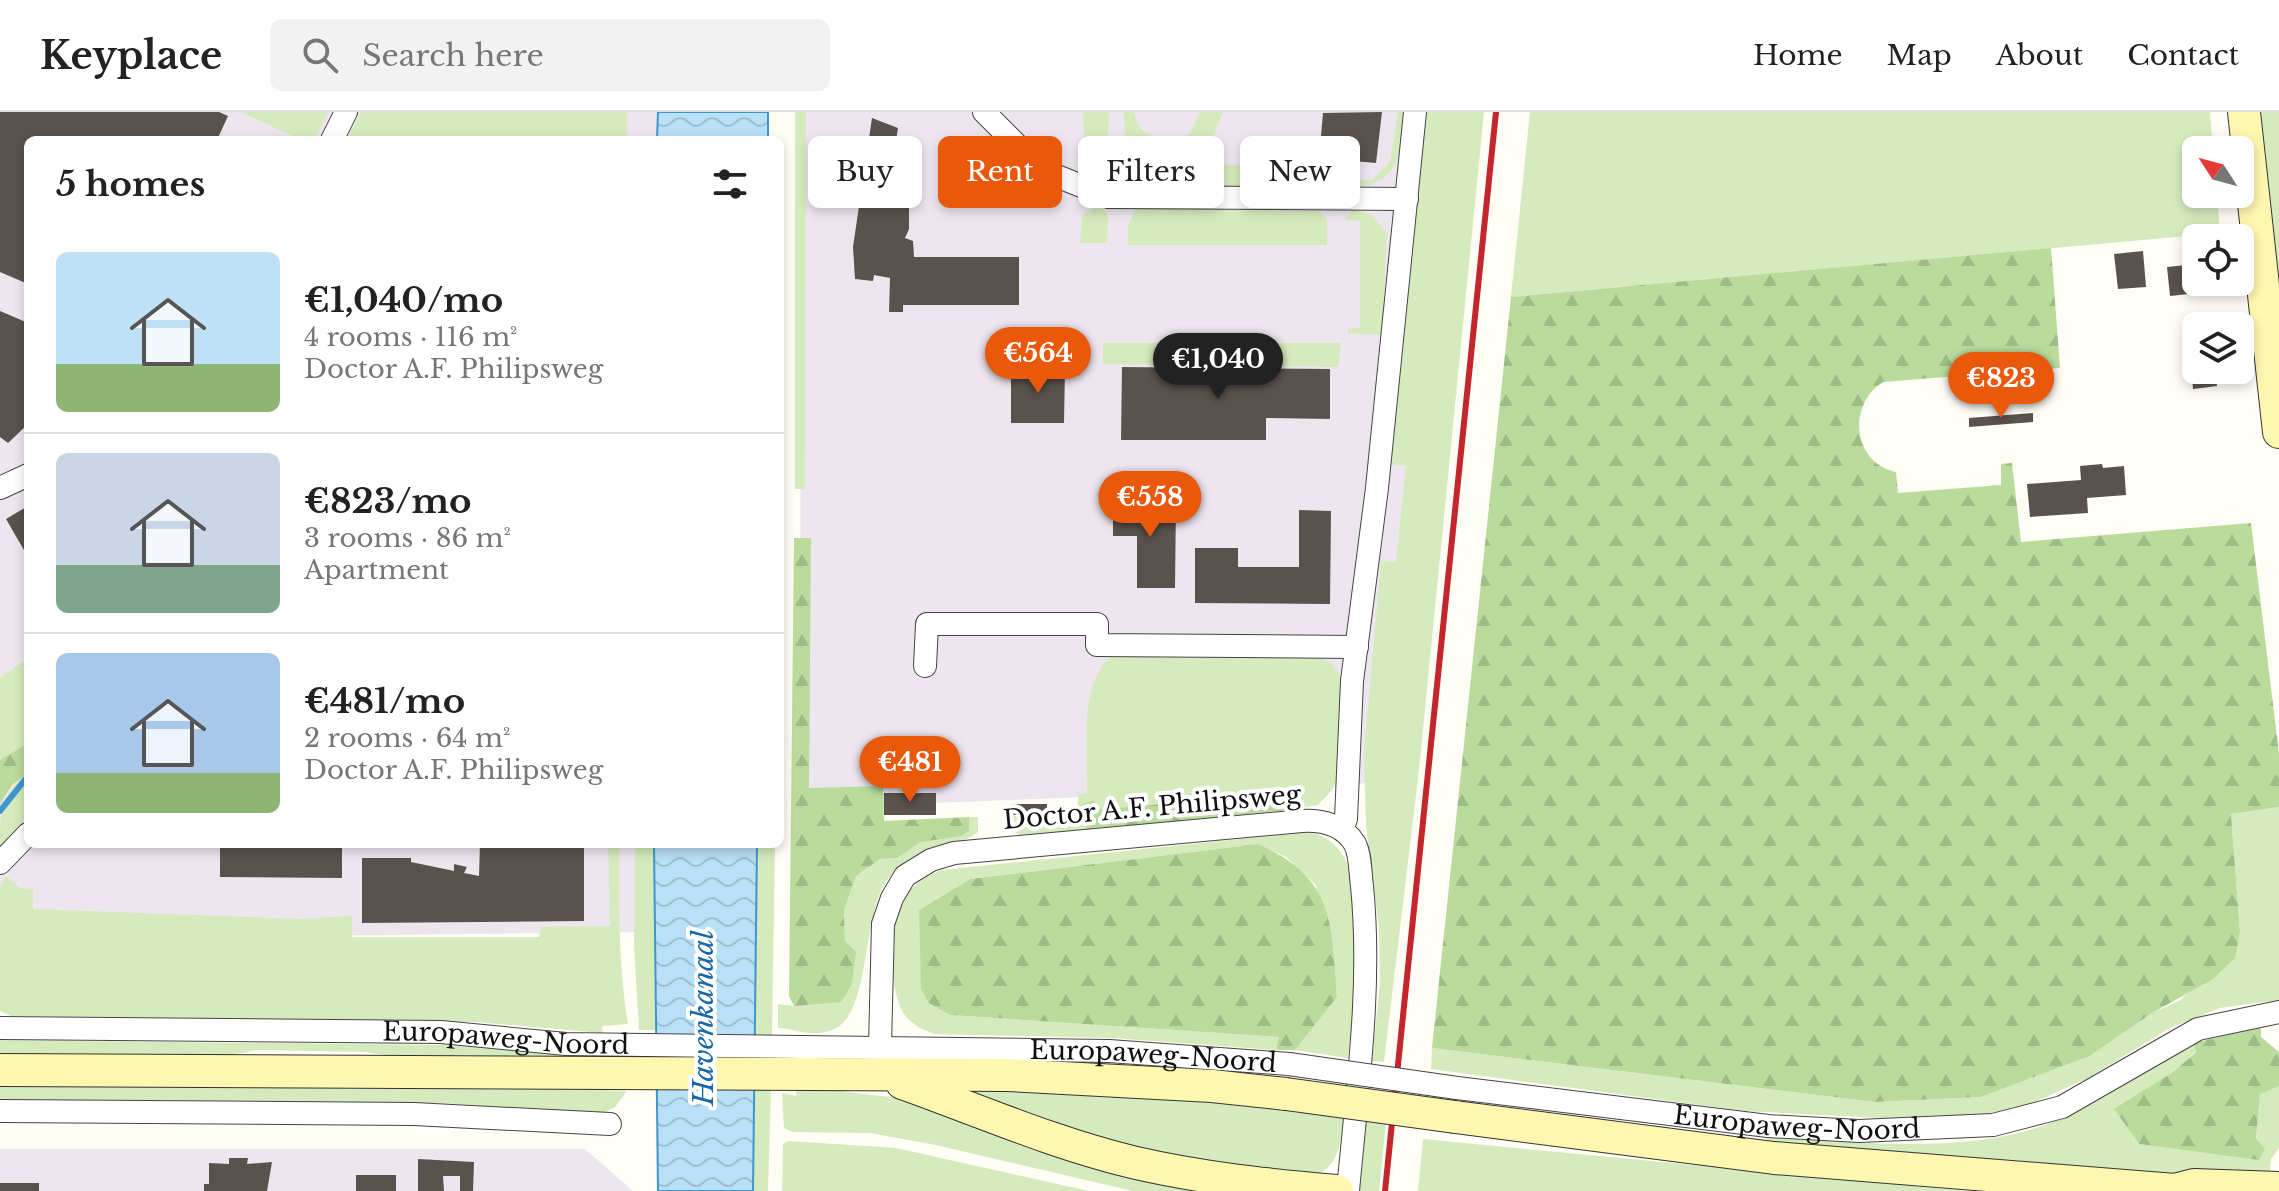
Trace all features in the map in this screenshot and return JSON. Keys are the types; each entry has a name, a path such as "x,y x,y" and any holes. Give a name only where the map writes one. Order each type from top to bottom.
{"main road":[{"path":"2244,112 2279,432"},
{"name":"Europaweg-Noord","path":"0,1070 612,1059 880,1060 1007,1075 1134,1080 1287,1079 1456,1103 1774,1158 2176,1190 2194,1185 2279,1188"},
{"path":"880,1060 1055,1140 1130,1162 1251,1183 1337,1191"}],"street":[{"path":"334,136 346,112"},
{"path":"984,112 1049,173 1109,197 1407,199"},
{"path":"1348,1191 1366,956 1358,852 1342,830 1346,819 1352,681 1415,112"},
{"path":"0,488 24,477"},
{"path":"925,666 927,624 1097,624 1097,645 1357,647"},
{"name":"Doctor A.F. Philipsweg","path":"880,1060 883,924 892,898 905,876 931,860 967,852 1302,821 1319,821 1342,830"},
{"path":"0,863 24,838"},
{"name":"Europaweg-Noord","path":"1456,1103 1859,1131 1993,1125 2062,1107 2198,1029 2279,1012"},
{"name":"Europaweg-Noord","path":"0,1028 441,1032 566,1044 612,1059"},
{"path":"0,1111 414,1114 610,1124"}],"shaded area":[{"path":"0,112 658,112 657,136 24,136 24,848 654,848 655,932 109,938 0,907"},
{"path":"801,112 1482,112 1412,777 1327,788 800,808"},
{"path":"0,1149 585,1149 633,1191 0,1191"}],"green space":[{"path":"241,112 328,112 316,136 292,136"},
{"path":"361,112 627,112 627,136 348,136"},
{"path":"795,112 806,112 805,489 795,489"},
{"path":"1083,112 1109,112 1108,136 1084,136"},
{"path":"1124,112 1134,112 1141,128 1151,136 1125,136"},
{"path":"1200,112 1223,112 1213,136 1187,136"},
{"path":"1398,112 1404,112 1397,160 1392,170 1374,183 1360,187 1360,180 1372,180 1390,162"},
{"path":"1427,112 1484,112 1419,770 1384,1062 1372,1061 1380,982 1379,928 1366,825 1364,751 1381,561 1396,562 1406,466 1391,464"},
{"path":"1530,112 2210,112 2212,136 2182,136 2182,208 2218,208 2219,224 2182,224 2182,236 1511,297"},
{"path":"2259,112 2279,112 2279,286"},
{"path":"1224,165 1240,165 1240,186 1224,186"},
{"path":"1094,208 1103,208 1108,216 1107,243 1080,243 1082,216"},
{"path":"1142,208 1319,211 1327,219 1327,245 1128,245 1128,225 1135,211"},
{"path":"1354,208 1371,215 1387,233 1382,335 1348,334 1348,329 1360,328 1360,221 1345,220"},
{"path":"2051,248 2060,368 1883,382 1871,392 1864,404 1860,418 1863,445 1870,457 1881,466 1896,472 1898,493 2001,485 2001,464 2012,463 2021,542 2251,523 2279,754 2279,807 2231,814 2240,931 2235,958 2213,979 2152,1013 2090,1056 1981,1097 1875,1102 1432,1048 1511,297"},
{"path":"1103,343 1341,343 1338,367 1103,364"},
{"path":"794,538 811,538 809,788 883,786 884,821 969,817 969,831 961,836 921,842 897,858 880,859 856,876 844,910 845,941 856,952 852,984 841,1002 794,1006 789,996"},
{"path":"1112,655 1322,658 1332,664 1341,678 1339,772 1332,790 1318,805 1288,810 1287,796 1099,809 1092,800 1077,806 1079,794 1087,793 1089,701 1101,668"},
{"path":"24,661 24,745 0,760 0,678"},
{"path":"24,745 24,776 12,785 0,804 0,760"},
{"path":"24,777 24,822 0,846 4,805"},
{"path":"1287,795 1288,810 1087,830 1077,806 1093,800 1099,809"},
{"path":"2279,807 2279,1000 2220,1008 2168,1029 2088,1078 2017,1110 1975,1117 1878,1118 1745,1111 1431,1069 1432,1048 1875,1102 1981,1097 2090,1056 2152,1013 2181,1000 2240,931 2231,814"},
{"path":"1080,813 1087,830 1020,835 1012,831 1013,816"},
{"path":"969,817 978,817 978,832 967,839 910,858 888,879 873,916 860,988 853,1008 843,1023 829,1031 815,1033 778,1028 778,1004 794,1006 845,941 844,910 856,876 880,859 897,858 921,842 969,831"},
{"path":"1309,832 1326,838 1339,850 1352,879 1356,958 1348,1058 1295,1050 1337,997 1316,885 1286,857 1258,844 970,879 919,910 950,1015 1280,1037 1276,1050 1112,1038 934,1034 910,1021 899,1004 891,960 895,915 912,888 941,870"},
{"path":"1258,844 1283,857 1302,872 1324,905 1330,925 1337,997 1295,1050 1276,1050 1279,1037 950,1015 929,1003 921,989 919,910 970,879"},
{"path":"608,848 619,848 621,957 628,1024 602,1026 603,1033 477,1022 11,1016 0,1011 0,886 6,876 20,888 33,889 33,909 301,919 352,916 352,937 539,937 541,927 610,926"},
{"path":"635,848 654,848 656,1030 639,1030 634,945"},
{"path":"757,848 775,848 772,1035 754,1035"},
{"path":"2261,1027 2261,1037 2279,1052 2279,1086 2260,1094 2256,1139 2265,1149 2259,1160 2139,1144 2114,1109 2173,1072 2196,1052 2194,1043"},
{"path":"0,1040 443,1045 596,1055 596,1062 425,1061 365,1052 258,1050 203,1060 0,1057"},
{"path":"2194,1043 2196,1051 2173,1072 2115,1110 2139,1144 2259,1159 2256,1139 2260,1093 2279,1086 2279,1148 2271,1159 2269,1177 1994,1166 1766,1145 1767,1138 1908,1144 1979,1140 2013,1134 2045,1125 2082,1108"},
{"path":"0,1082 461,1084 627,1091 615,1107 600,1115 444,1103 0,1101"},
{"path":"797,1086 907,1099 1247,1191 1133,1191 936,1145 870,1133 792,1132 784,1128 782,1093 796,1096"},
{"path":"754,1087 771,1087 768,1191 753,1191"},
{"path":"940,1087 1161,1095 1344,1118 1340,1145 1334,1159 1330,1166 1315,1176 1155,1159"},
{"path":"1364,1119 1386,1122 1379,1191 1359,1191"},
{"path":"1423,1139 1964,1191 1418,1191"},
{"path":"788,1141 896,1148 1089,1191 782,1191 783,1144"}],"water":[{"path":"658,112 768,112 768,136 657,136"},
{"name":"Havenkanaal","path":"654,848 757,848 753,1191 658,1191"}],"building":[{"path":"0,112 219,112 228,116 219,136 24,136 24,282 0,272"},
{"path":"1382,112 1376,163 1360,162 1360,136 1321,136 1323,113"},
{"path":"872,118 898,128 897,136 869,136"},
{"path":"859,208 909,208 909,229 905,238 913,241 914,257 1019,257 1019,305 903,305 903,312 889,312 890,278 874,275 873,281 855,279 853,247"},
{"path":"2143,251 2146,287 2118,289 2114,254"},
{"path":"2182,265 2182,295 2170,296 2167,267"},
{"path":"0,311 24,321 24,428 8,443 0,437"},
{"path":"1011,367 1065,367 1064,423 1011,423"},
{"path":"1122,367 1330,369 1330,419 1266,418 1266,440 1121,440"},
{"path":"2193,384 2217,384 2217,386 2193,389"},
{"path":"2033,413 2033,422 1969,427 1969,418"},
{"path":"2102,464 2103,468 2124,466 2126,495 2087,498 2088,513 2030,517 2027,484 2081,480 2080,466"},
{"path":"1113,501 1176,501 1175,588 1137,588 1137,536 1113,536"},
{"path":"24,508 24,550 6,519"},
{"path":"1299,510 1331,511 1330,604 1195,603 1195,548 1238,548 1238,567 1299,567"},
{"path":"884,793 936,793 936,815 884,815"},
{"path":"1012,804 1047,804 1047,815 1012,815"},
{"path":"220,848 342,848 342,878 220,877"},
{"path":"480,848 584,848 584,921 362,923 362,858 411,858 411,862 454,871 454,864 467,867 464,873 479,876"},
{"path":"229,1158 248,1158 247,1164 272,1162 267,1191 204,1191 204,1184 209,1184 209,1163 229,1164"},
{"path":"418,1159 474,1162 473,1191 460,1191 460,1176 443,1176 444,1191 418,1191"},
{"path":"356,1175 396,1175 396,1191 356,1191"},
{"path":"0,1183 39,1183 39,1191 0,1191"}],"waterway":[{"path":"0,811 24,781"}],"railway":[{"path":"1385,1191 1496,112"}]}
